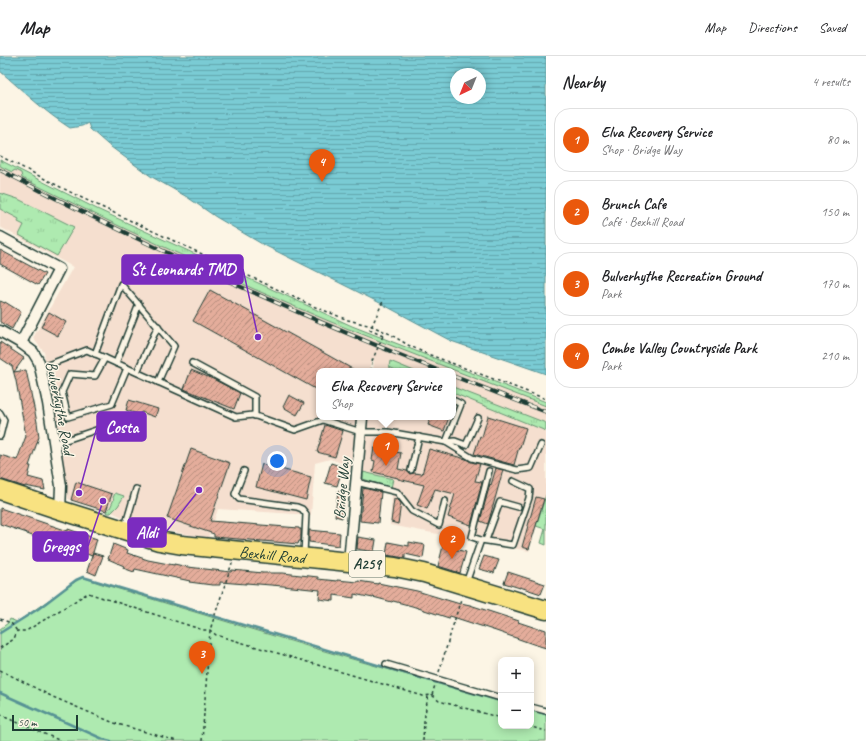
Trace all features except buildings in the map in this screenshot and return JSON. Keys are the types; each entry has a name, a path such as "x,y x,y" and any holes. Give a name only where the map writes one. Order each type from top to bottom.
{"highway":[{"name":"Bexhill Road","path":"0,490 159,541 182,545 395,567 424,573 546,610"}],"street":[{"path":"0,237 59,270 21,343"},
{"name":"Bulverhythe Road","path":"0,331 33,352 38,362 48,403 61,486 60,510"},
{"name":"Bridge Way","path":"350,562 356,482 363,422"}],"lane":[{"path":"95,354 121,284 174,346 158,382"},
{"path":"116,363 139,304"},
{"path":"137,372 158,326"},
{"path":"40,368 87,350 236,417 255,416 295,430 323,420 363,422 388,432 446,442 455,441 466,445 478,418"},
{"path":"105,358 95,376 70,374 62,392 68,417 112,404 127,368"},
{"path":"192,363 255,397 255,416"},
{"path":"456,402 461,404 456,417"},
{"path":"0,413 4,420 0,436"},
{"path":"446,442 455,420"},
{"path":"54,444 123,421"},
{"path":"411,470 419,438"},
{"path":"446,442 472,458 517,470 531,468 541,445"},
{"path":"490,470 472,537 512,545 529,498 530,489 513,481"},
{"path":"244,471 235,494 239,499 297,507 302,509 306,514 304,557"},
{"path":"356,482 397,492 412,511 439,525 445,501"},
{"path":"124,530 136,489"},
{"path":"465,586 500,502 518,507"},
{"path":"386,664 498,697"},
{"path":"534,708 546,711"}],"path":[{"path":"0,156 80,197 313,306 348,320 372,326 425,353 546,399"},
{"path":"371,368 372,361 383,336 370,330 384,299"},
{"path":"202,741 210,630 236,550"},
{"path":"432,696 465,586"},
{"path":"17,631 26,631 88,593 203,630 210,630 216,635 423,696 432,696 439,701 498,717"},
{"path":"0,619 11,623 17,631"},
{"path":"0,648 14,639 17,631"},
{"path":"0,670 52,697 114,723 177,741"},
{"path":"423,741 424,721 428,696"},
{"path":"0,714 61,741"},
{"path":"534,728 546,731"}],"shaded area":[{"path":"0,160 79,201 352,326 546,402 546,495 529,551 390,525 392,493 363,485 348,465 330,459 315,463 311,515 218,509 208,538 168,531 131,518 126,519 112,512 68,499 44,352 33,338 73,267 0,227"}],"green space":[{"path":"0,160 97,209 352,326 546,402 546,406 456,371 456,368 449,368 331,322 256,290 117,225 22,178 21,173 15,170 12,172 0,166"},
{"path":"0,193 18,199 74,227 57,256 19,235 24,225 18,222 19,219 0,209"},
{"path":"390,361 407,368 391,368 389,367"},
{"path":"456,388 546,423 546,431 456,394"},
{"path":"363,472 393,479 391,488 363,479"},
{"path":"115,493 124,496 118,506 111,513 107,513 114,499"},
{"path":"546,495 546,545 541,543 545,529 536,526"},
{"path":"82,577 307,646 498,701 498,729 534,729 534,711 546,715 546,741 0,741 0,629 8,623 10,619 17,622"}],"water":[{"path":"0,56 546,56 546,374 451,341 382,304 262,244 152,177 107,144 90,129 88,123 82,126 70,128 43,108 0,71"}],"waterway":[{"path":"0,633 38,609 76,580 83,577 498,700"},
{"path":"0,693 103,739 111,741"},
{"path":"534,711 546,714"}],"railway":[{"path":"0,170 163,251 217,276 328,325 433,368"},
{"path":"456,377 546,412"}],"place":[{"name":"Combe Valley Countryside Park","path":"322,182"},
{"name":"St Leonards TMD","path":"258,337"},
{"name":"Elva Recovery Service","path":"386,466"},
{"name":"Aldi","path":"199,490"},
{"name":"Costa","path":"79,493"},
{"name":"Greggs","path":"103,501"},
{"name":"Brunch Cafe","path":"452,559"},
{"name":"Bulverhythe Recreation Ground","path":"202,674"}]}
